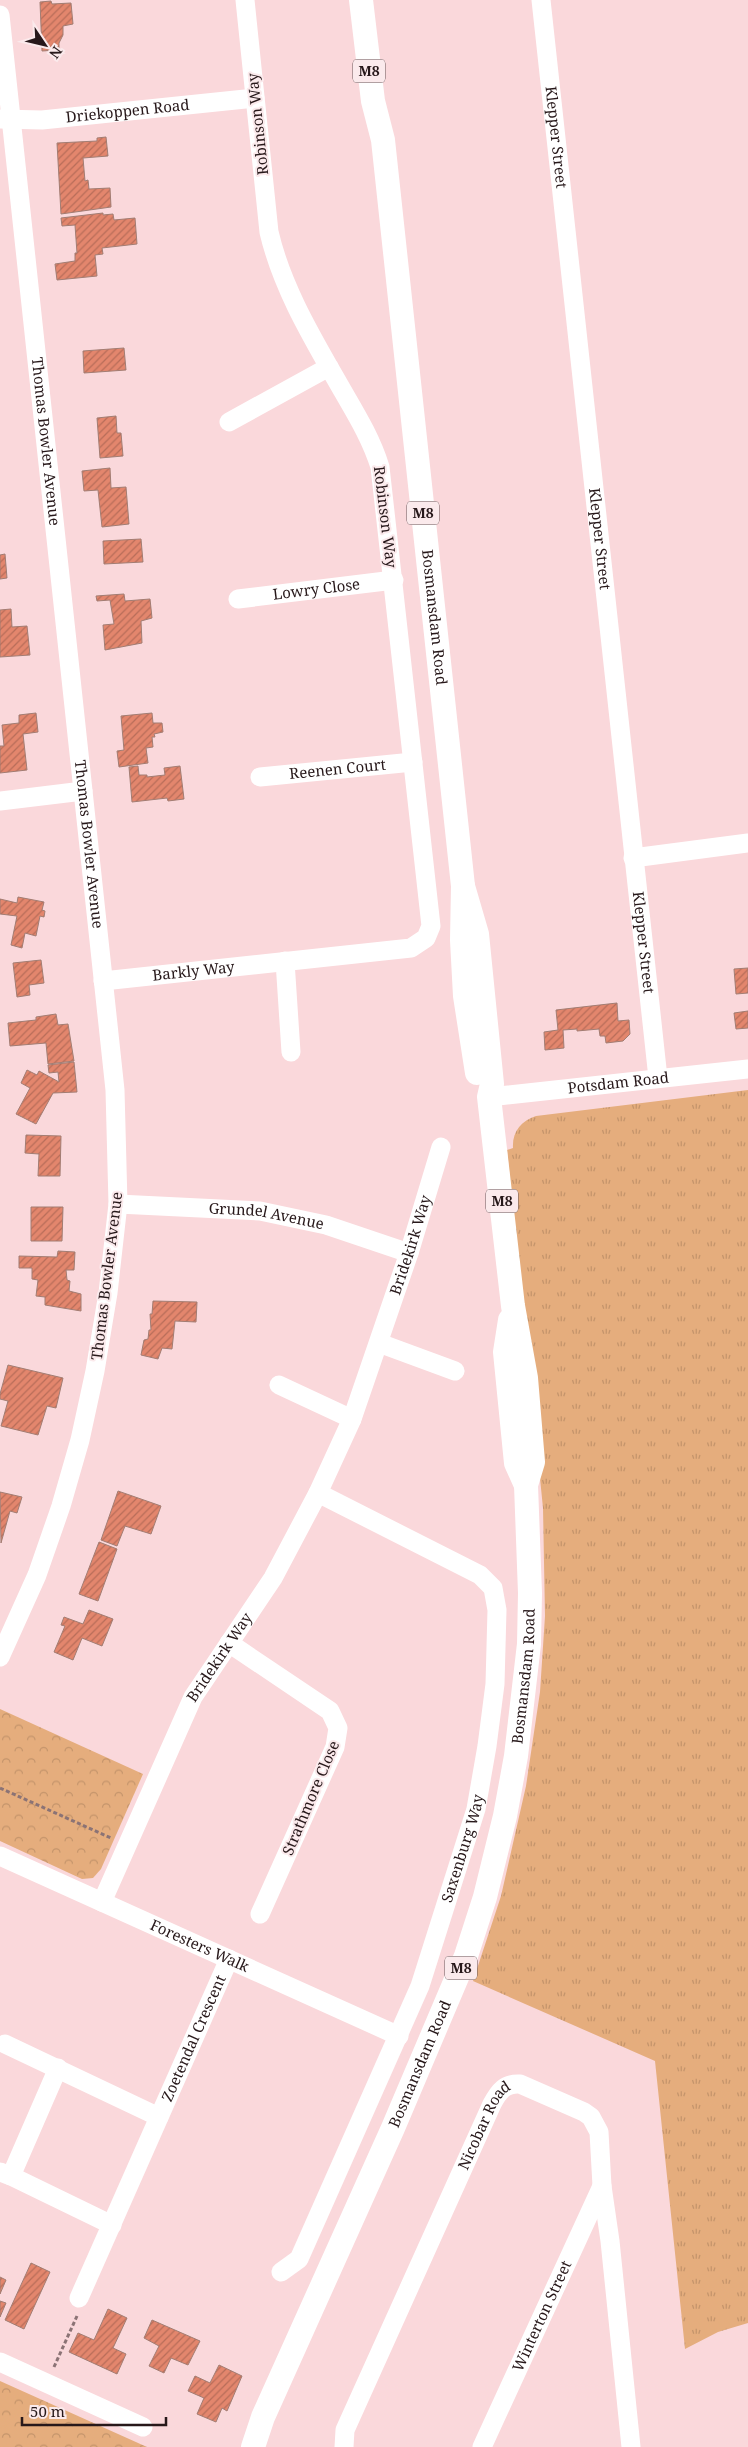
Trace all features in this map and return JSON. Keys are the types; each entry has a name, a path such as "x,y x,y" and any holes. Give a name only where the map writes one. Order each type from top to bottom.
{"main road":[{"name":"Bosmansdam Road","path":"254,2447 263,2417 438,2027 466,1956 485,1897 505,1816 524,1687 530,1593 526,1485 533,1462 526,1378 513,1306 489,1097 478,1076 465,996 463,886 383,140 373,101 361,0"},
{"name":"Bosmansdam Road","path":"377,0 385,100 383,140"},
{"name":"Bosmansdam Road","path":"243,2447 263,2417"}],"street":[{"name":"Robinson Way","path":"245,0 269,232 274,253 284,282 329,367 364,427 380,467 430,919 426,938"},
{"name":"Klepper Street","path":"541,0 658,1078"},
{"name":"Thomas Bowler Avenue","path":"0,15 5,119 83,790 114,1090 118,1204 102,1332 80,1440 37,1575 0,1657"},
{"name":"Driekoppen Road","path":"5,119 42,120 255,98"},
{"path":"229,422 329,367"},
{"name":"Lowry Close","path":"238,599 394,580"},
{"name":"Reenen Court","path":"260,777 414,762"},
{"path":"0,801 83,790"},
{"path":"633,858 748,843"},
{"name":"Barkly Way","path":"103,980 411,948 426,938"},
{"path":"284,961 291,1052"},
{"name":"Potsdam Road","path":"489,1097 748,1069"},
{"name":"Bridekirk Way","path":"102,1902 193,1697 273,1578 318,1493 352,1419 409,1253 441,1147"},
{"name":"Grundel Avenue","path":"118,1204 260,1211 326,1225 409,1253"},
{"path":"379,1343 455,1372"},
{"path":"279,1385 352,1419"},
{"name":"Saxenburg Way","path":"281,2272 299,2259 399,2036 428,1961 476,1808 487,1746 494,1684 497,1610 493,1588 480,1575 318,1493"},
{"name":"Strathmore Close","path":"229,1643 330,1710 338,1728 335,1747 260,1914"},
{"name":"Foresters Walk","path":"0,1856 399,2036"},
{"name":"Zoetendal Crescent","path":"79,2298 229,1959"},
{"name":"Zoetendal Crescent","path":"5,2044 159,2116"},
{"path":"58,2068 6,2174 112,2224"},
{"name":"Nicobar Road","path":"344,2447 345,2430 492,2104 501,2090 508,2085 520,2084 591,2117 599,2132 602,2186 610,2241 631,2447"},
{"name":"Winterton Street","path":"482,2447 602,2186"},
{"path":"0,2362 142,2426"}],"path":[{"path":"0,1788 127,1845"},
{"path":"52,2372 78,2316 79,2298"}],"green space":[{"path":"748,1090 748,2323 718,2332 685,2349 655,2061 473,1981 501,1896 526,1786 540,1692 545,1616 543,1508 507,1150 513,1148 514,1137 522,1124 536,1116"},
{"path":"0,1709 143,1774 101,1869 93,1878 82,1879 0,1841"},
{"path":"0,2381 147,2447 0,2447"}],"building":[{"path":"51,1 52,4 71,3 73,24 63,26 59,50 42,51 40,2"},
{"path":"106,137 108,156 83,158 85,181 88,180 89,189 110,188 111,207 61,214 57,143 97,141 97,138"},
{"path":"103,213 103,215 113,214 114,220 135,218 137,244 102,248 103,254 95,255 97,276 57,280 55,264 75,261 75,253 77,253 75,225 62,226 61,218"},
{"path":"124,348 126,370 84,373 83,351"},
{"path":"116,416 117,433 121,433 123,456 100,458 97,418"},
{"path":"110,468 111,488 126,487 129,524 102,527 98,490 84,491 82,471"},
{"path":"141,539 143,562 104,564 103,541"},
{"path":"5,554 7,578 0,579 0,555"},
{"path":"124,594 125,601 150,599 152,618 141,621 142,643 105,650 103,625 114,624 110,600 97,601 96,596"},
{"path":"11,609 12,627 27,626 30,655 0,657 0,610"},
{"path":"36,713 38,732 23,734 27,770 0,773 0,746 4,746 2,725 19,723 19,715"},
{"path":"152,713 153,723 162,723 163,732 154,734 155,737 152,737 153,747 146,748 148,763 119,767 117,751 124,750 121,716"},
{"path":"138,766 139,775 147,775 147,777 165,775 164,768 180,766 184,799 168,801 167,798 132,802 129,767"},
{"path":"18,897 44,902 42,910 45,911 44,917 40,916 36,936 25,933 22,948 11,945 17,916 0,914 0,899 17,903"},
{"path":"41,960 44,983 29,985 30,995 17,997 13,963"},
{"path":"748,968 748,993 736,994 734,969"},
{"path":"617,1003 618,1021 629,1020 630,1034 623,1041 606,1043 605,1036 600,1036 599,1029 563,1030 564,1048 545,1050 544,1032 558,1030 556,1010"},
{"path":"748,1011 748,1028 736,1029 734,1013"},
{"path":"56,1014 58,1025 68,1024 74,1061 48,1064 46,1043 10,1046 8,1023 36,1020 36,1017"},
{"path":"74,1062 77,1092 53,1093 36,1124 16,1114 30,1088 21,1083 27,1070 37,1075 39,1071 59,1082 58,1072 49,1073 48,1065"},
{"path":"26,1135 61,1136 60,1176 38,1176 39,1154 25,1153"},
{"path":"31,1207 63,1207 62,1241 31,1241"},
{"path":"58,1251 75,1252 74,1270 66,1270 67,1280 70,1281 69,1291 81,1294 81,1311 45,1305 45,1297 36,1296 38,1280 32,1279 32,1268 19,1268 19,1256 57,1257"},
{"path":"153,1301 197,1302 196,1322 175,1321 172,1349 162,1348 158,1359 141,1355 144,1340 148,1339 149,1330 151,1330 150,1314 152,1314"},
{"path":"8,1365 63,1378 56,1408 47,1406 38,1435 1,1426 8,1401 0,1399 0,1394"},
{"path":"118,1491 161,1506 151,1534 125,1526 117,1546 101,1540"},
{"path":"0,1492 22,1497 17,1513 10,1511 1,1543"},
{"path":"99,1542 117,1549 98,1601 79,1594"},
{"path":"89,1610 113,1619 102,1646 82,1638 73,1660 54,1652 65,1626 61,1625 64,1617 83,1624"},
{"path":"31,2263 50,2272 24,2329 5,2320"},
{"path":"0,2277 6,2280 0,2294"},
{"path":"0,2301 6,2303 0,2317"},
{"path":"108,2309 127,2318 113,2348 126,2354 117,2374 69,2352 78,2333 94,2340"},
{"path":"152,2320 200,2341 188,2365 171,2358 164,2373 149,2366 159,2346 144,2338"},
{"path":"219,2365 242,2376 227,2411 222,2408 216,2422 197,2414 204,2398 188,2391 195,2376 210,2383"}]}
